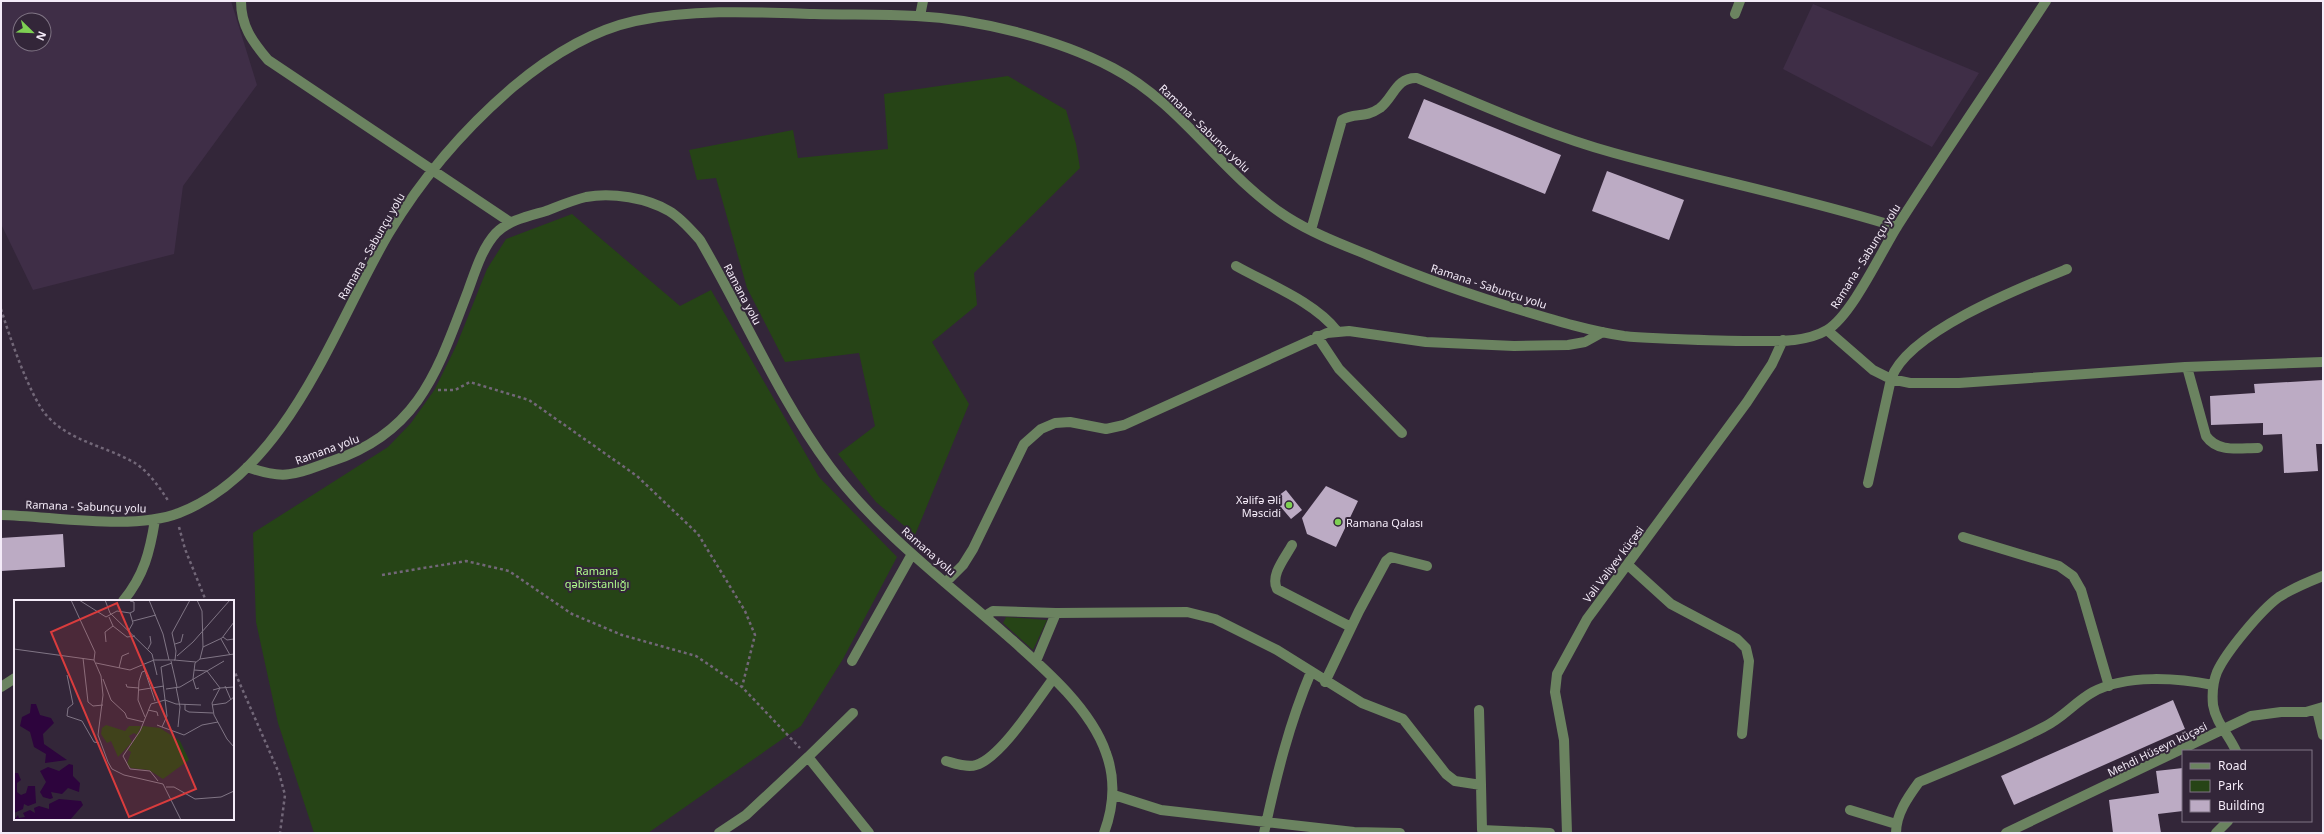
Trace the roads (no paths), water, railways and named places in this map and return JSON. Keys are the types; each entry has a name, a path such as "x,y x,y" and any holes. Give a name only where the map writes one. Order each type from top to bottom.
{"street":[{"path":"241,1 241,11 250,38 268,60 510,222"},
{"path":"920,16 923,1"},
{"path":"1734,14 1740,1"},
{"name":"Ramana - Sabunçu yolu","path":"1,515 129,522 155,520 176,515 201,503 222,489 247,467 285,422 306,390 388,236 431,170 476,122 506,93 547,60 588,37 630,22 678,15 767,12 920,16 978,24 1008,31 1052,44 1111,67 1141,85 1165,104 1244,184 1264,200 1311,230 1408,272 1564,323 1603,332 1643,338 1729,341 1800,339 1827,330 1841,318 1897,227 2046,1"},
{"path":"1311,230 1342,120 1349,116 1363,116 1382,107 1402,80 1410,77 1416,78 1514,120 1593,146 1832,207 1897,227"},
{"name":"Ramana yolu","path":"247,467 276,476 290,475 347,456 369,446 394,429 410,412 427,388 440,362 478,266 496,234 510,222 586,197 634,198 670,211 700,240 784,396 812,442 858,502 912,554 1036,661 1053,679 1099,736 1112,772 1114,796 1104,833"},
{"path":"1236,266 1312,308 1327,319 1337,331"},
{"path":"1868,483 1891,379 1895,368 1902,359 1942,329 1991,300 2067,268"},
{"path":"1827,330 1873,370 1891,379 1910,382 1959,383 2187,367 2323,362"},
{"path":"946,582 963,565 974,549 1024,444 1041,429 1056,424 1070,422 1106,429 1124,425 1317,336 1337,331 1356,332 1426,342 1514,346 1568,345 1585,342 1603,332"},
{"path":"1317,336 1339,369 1402,433"},
{"name":"Vəli Vəliyev küçəsi","path":"1567,833 1564,740 1555,684 1563,661 1584,624 1747,402 1772,364 1783,340"},
{"path":"2187,367 2206,436 2212,445 2221,448 2258,448"},
{"path":"125,600 132,590 147,562 155,520"},
{"path":"1963,537 2059,566 2073,576 2081,590 2109,686"},
{"path":"1292,545 1276,574 1274,583 1277,589 1351,627"},
{"path":"852,661 912,554"},
{"path":"1325,682 1351,627 1386,561 1391,557 1427,566"},
{"path":"1628,565 1671,604 1737,639 1746,648 1750,661 1742,734"},
{"path":"2235,750 2222,730 2213,704 2213,685 2226,656 2270,604 2298,587 2323,576"},
{"path":"985,616 993,611 1056,613 1187,612 1204,614 1277,650 1325,682 1362,703 1403,719 1446,774 1455,781 1481,785"},
{"path":"1036,661 1056,613"},
{"path":"1264,833 1285,742 1296,707 1311,672"},
{"path":"1,687 14,679"},
{"path":"946,761 974,766 987,760 1009,738 1053,679"},
{"path":"1850,810 1896,829 1909,795 1919,782 2046,726 2094,691 2109,686 2151,679 2190,681 2213,685"},
{"path":"2320,708 2323,735"},
{"name":"Mehdi Hüseyn küçəsi","path":"2183,750 2251,716 2320,708"},
{"path":"1479,710 1481,785 1480,831 1550,833"},
{"path":"719,833 752,809 853,713"},
{"name":"Mehdi Hüseyn küçəsi","path":"2006,833 2182,750"},
{"path":"808,757 869,833"},
{"path":"1114,796 1161,810 1354,832 1400,833"},
{"path":"2216,833 2227,822"}],"place":[{"name":"Xəlifə Əli Məscidi","path":"1289,505"},
{"name":"Ramana Qalası","path":"1338,522"}],"park label":[{"name":"Ramana qəbirstanlığı","path":"597,576"}]}
